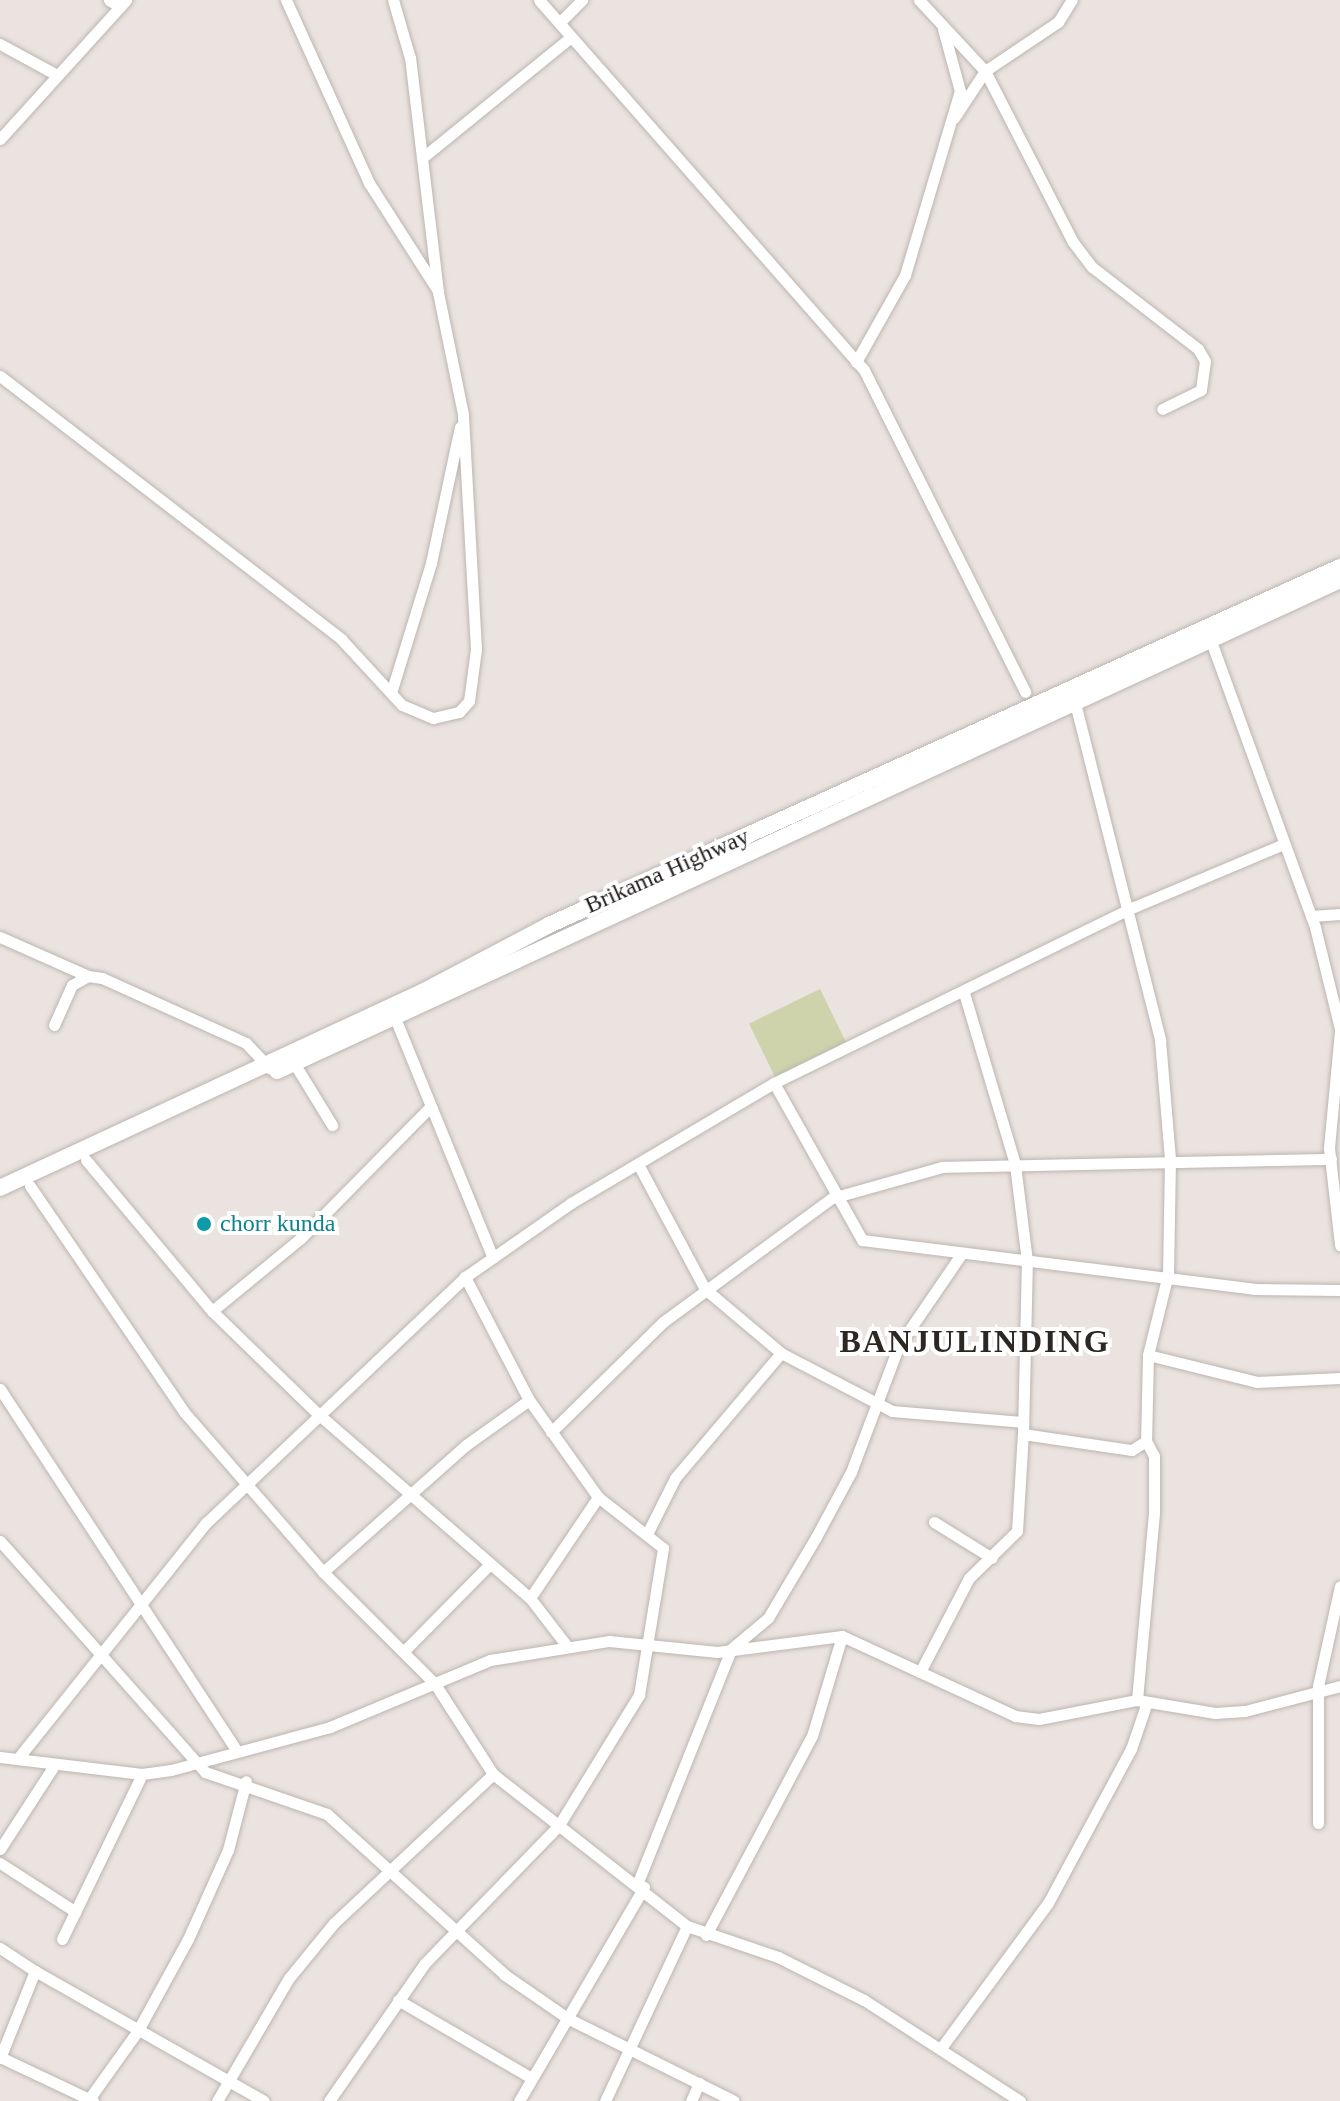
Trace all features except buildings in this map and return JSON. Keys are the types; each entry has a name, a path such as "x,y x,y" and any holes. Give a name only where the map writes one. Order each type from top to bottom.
{"highway":[{"name":"Brikama Highway","path":"0,1188 270,1069 294,1063 395,1018 1208,634 1340,567"},
{"name":"Brikama Highway","path":"1208,634 1340,580"},
{"name":"Brikama Highway","path":"0,1200 270,1069 549,925 1073,697"}],"street":[{"path":"109,0 123,3"},
{"path":"286,0 369,183 438,292"},
{"path":"0,376 341,639 391,693 433,718 459,712 469,701 475,579 463,414 438,292 410,58 393,0"},
{"path":"539,0 856,362 1025,692"},
{"path":"559,23 582,0"},
{"path":"919,0 985,71 1073,242 1092,267 1188,338 1205,361 1201,390 1162,409"},
{"path":"943,135 985,71 1058,22 1072,0"},
{"path":"0,139 55,74 123,3"},
{"path":"856,362 905,275 943,135 960,91 943,27"},
{"path":"422,158 571,37"},
{"path":"0,44 55,74"},
{"path":"391,693 431,563 463,414"},
{"path":"1208,634 1337,993 1340,1055 1331,1159 1340,1245"},
{"path":"941,2048 1048,1903 1131,1749 1142,1701 1155,1501 1154,1456 1146,1441 1148,1355 1168,1274 1170,1160 1160,1040 1073,697"},
{"path":"7,1755 103,1659 206,1523 317,1413 465,1277 774,1083 964,993 1128,910 1284,844"},
{"path":"1311,916 1340,914"},
{"path":"0,937 246,1043 270,1069"},
{"path":"54,1025 72,985 88,976"},
{"path":"920,1672 969,1578 1017,1531 1027,1261 1015,1164 964,993"},
{"path":"395,1018 428,1109 493,1258"},
{"path":"294,1063 332,1125"},
{"path":"774,1083 832,1198 862,1240 960,1256 1168,1274 1254,1289 1340,1290"},
{"path":"212,1311 301,1238 428,1109"},
{"path":"551,1432 705,1289 832,1198 942,1167 1331,1159"},
{"path":"86,1160 212,1311 317,1413 530,1598 567,1646"},
{"path":"639,1166 705,1289 781,1353 879,1405 1023,1428 1132,1450 1146,1441"},
{"path":"30,1186 184,1412 323,1572 405,1650 435,1684 493,1774 641,1884 687,1926 778,1957 908,2023 1020,2101"},
{"path":"519,2101 641,1884 731,1649 768,1618 851,1472 914,1317 960,1256"},
{"path":"329,2101 398,2000 455,1933 559,1825 639,1695 663,1548 598,1497 529,1400 465,1277"},
{"path":"647,1534 675,1478 781,1353"},
{"path":"1148,1355 1257,1382 1340,1378"},
{"path":"0,1389 236,1749"},
{"path":"323,1572 414,1496 466,1445 529,1400"},
{"path":"530,1598 598,1497"},
{"path":"934,1522 992,1558"},
{"path":"0,1541 205,1772 246,1781 327,1814 455,1933 567,2018 629,2052 734,2101"},
{"path":"405,1650 490,1564"},
{"path":"1318,1823 1318,1686 1340,1586"},
{"path":"706,1935 812,1736 842,1636"},
{"path":"7,1755 142,1774 330,1727 490,1660 609,1641 646,1649 731,1649 842,1636 1015,1716 1039,1719 1142,1701 1245,1711 1318,1686 1340,1686"},
{"path":"0,1849 55,1764"},
{"path":"62,1939 142,1774"},
{"path":"217,2101 289,1978 387,1868 493,1774"},
{"path":"35,1971 0,2057 91,2100 137,2032 213,1887 246,1781"},
{"path":"0,1863 76,1912"},
{"path":"605,2101 687,1926"},
{"path":"0,1948 137,2032 264,2101"},
{"path":"398,2000 530,2077"},
{"path":"691,2101 699,2083"}],"green space":[{"path":"820,989 846,1042 775,1077 749,1024"}],"place":[{"name":"chorr kunda","path":"204,1224"}],"district":[{"name":"BANJULINDING","path":"975,1341"}]}
